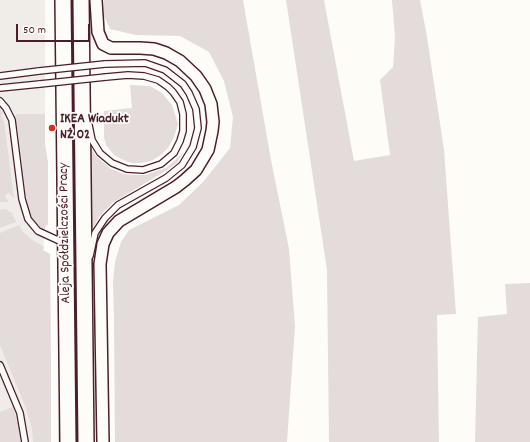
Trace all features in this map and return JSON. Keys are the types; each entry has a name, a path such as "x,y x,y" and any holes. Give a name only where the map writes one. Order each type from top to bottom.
{"main road":[{"name":"Aleja Spółdzielczości Pracy","path":"63,0 68,442"},
{"name":"Aleja Spółdzielczości Pracy","path":"81,0 86,442"}],"street":[{"path":"96,0 98,32 104,44 111,48 140,48 154,50 166,53 180,61 196,76 205,89 211,104 213,122 212,135 208,150 196,170 176,187 119,220 108,233 103,244 100,264 103,442"}],"lane":[{"path":"0,76 105,64 145,63 165,70 183,84 189,92 196,108 198,128 193,147 182,165 166,178 118,205 100,225 92,243 85,292"},
{"path":"0,88 128,75 152,78 168,87 177,97 184,114 184,131 178,147 165,161 155,167 137,170 117,166 105,158 96,148 92,140 82,93"},
{"path":"0,101 6,108 12,120 22,199 28,219 38,232 66,243"},
{"path":"0,365 20,413 25,442"}],"shaded area":[{"path":"0,0 45,0 45,144 48,163 48,224 45,227 43,250 50,254 51,442 0,442"},
{"path":"69,0 75,0 80,442 77,442 75,413"},
{"path":"104,0 243,0 271,160 289,249 295,326 287,442 115,442 113,282 115,262 121,242 129,230 179,205 203,182 230,148 233,117 224,81 209,52 180,36 136,35 110,29 104,16"},
{"path":"286,0 324,0 354,161 390,155 380,80 393,67 395,37 392,0 420,0 444,150 456,314 437,315 439,442 329,442 327,270"},
{"path":"130,85 150,86 162,93 172,105 178,124 174,137 168,148 161,155 151,161 131,163 114,155 106,145 104,137 104,111 132,108"},
{"path":"0,109 3,113 1,115 5,128 14,199 9,193 6,194 5,197 9,202 0,202"},
{"path":"18,114 45,114 45,144 48,163 48,224 45,227 45,231 35,222 28,210 18,132 14,116"},
{"path":"89,144 96,156 111,169 124,174 145,175 166,168 183,153 177,163 112,203 99,217 91,232"},
{"path":"56,157 60,167 59,236 56,235"},
{"path":"5,209 12,213 16,222 0,228 0,210"},
{"path":"19,225 23,232 44,247 43,250 50,254 51,442 33,442 32,429 26,408 0,345 0,233"},
{"path":"56,245 59,249 62,442 58,442 58,277"},
{"path":"530,283 530,442 475,442 478,317 507,314 505,284"},
{"path":"13,407 20,430 21,442 0,442 0,412"}],"place":[{"name":"IKEA Wiadukt NŻ 02","path":"52,128"}]}
